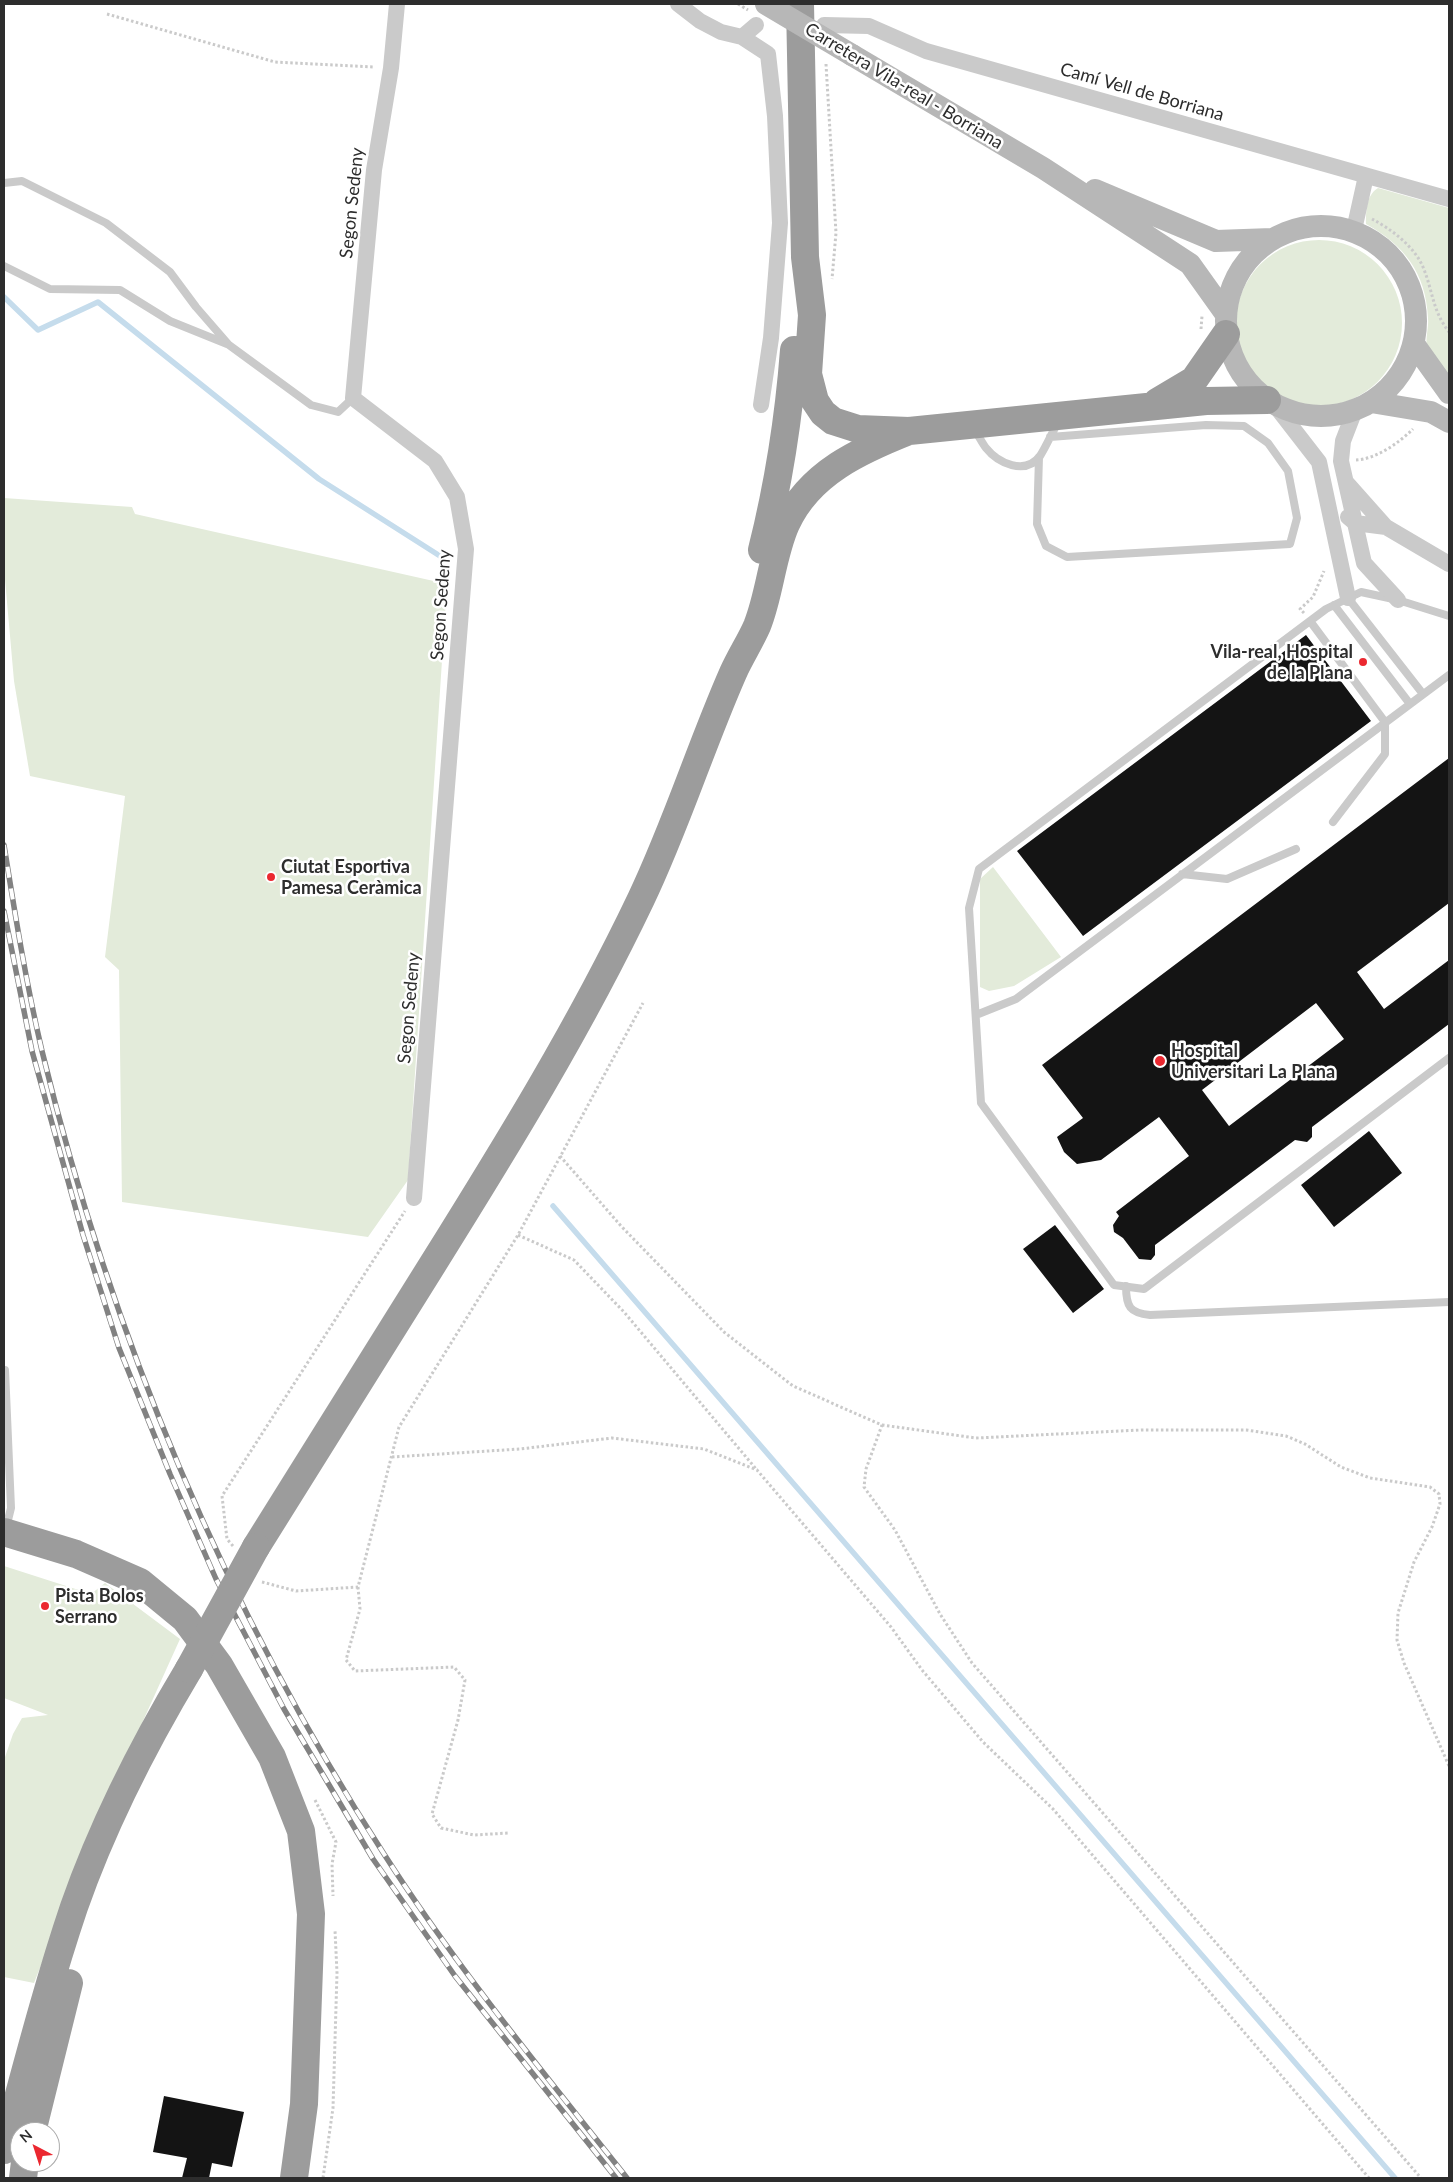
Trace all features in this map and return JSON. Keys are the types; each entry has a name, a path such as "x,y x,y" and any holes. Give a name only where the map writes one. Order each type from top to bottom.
{"highway":[{"path":"800,4 805,257 812,315 808,374 815,401 823,413 833,421 858,429 909,431 972,425 1056,427 1147,408 1206,401 1271,402"},
{"path":"733,673 769,522 792,384 805,257"},
{"path":"1147,408 1194,380 1226,324"},
{"path":"4,2150 46,1993 75,1905 115,1809 156,1724 189,1669 256,1548 498,1159 584,1012 641,899 672,828 733,673 758,623 786,524 800,502 817,481 841,463 870,446 909,431"},
{"path":"4,1532 76,1554 140,1582 184,1619 219,1665 272,1758 301,1831 311,1914 304,2104 294,2178"},
{"path":"34,2122 64,1997 92,1909 124,1821 189,1669"}],"main road":[{"name":"Carretera Vila-real - Borriana","path":"766,4 1043,168 1190,264 1226,324"},
{"name":"Carretera Vila-real - Borriana","path":"1043,168 1216,240 1272,238"},
{"path":"1356,221 1398,264 1411,288 1417,316 1414,344 1405,367 1395,380 1363,406 1328,416 1300,414 1271,402 1247,382 1233,360 1226,324 1233,284 1249,258 1272,238 1298,228 1356,221"},
{"path":"1414,344 1449,393"},
{"path":"1363,406 1440,417"}],"street":[{"name":"Segon Sedeny","path":"397,4 391,68 374,170 353,398 435,461 457,496 466,549 414,1198"},
{"path":"678,4 700,21 721,32 742,37 768,54 775,116 780,223 770,338 761,405"},
{"path":"742,37 756,25"},
{"name":"Camí Vell de Borriana","path":"824,25 869,26 926,51 1449,200"},
{"path":"1356,221 1366,176"},
{"path":"1271,402 1319,462 1341,511 1355,523 1386,527"},
{"path":"1363,406 1343,441 1341,461 1364,563 1398,600"},
{"path":"1319,462 1341,602"},
{"path":"1346,481 1386,527 1449,564"}],"lane":[{"path":"4,183 22,181 106,223 170,272 196,307 229,345 311,405 338,412 353,398"},
{"path":"4,266 50,289 120,290 170,321 229,345"},
{"path":"972,425 986,448 1002,462 1018,467 1030,464 1039,457 1056,427 1244,426 1268,442 1288,471 1298,518 1290,544 1067,557 1046,546 1037,524 1039,457"},
{"path":"1449,616 1398,600 1361,592 1341,602 1310,621 978,869 970,908 981,1103 1114,1285 1144,1289 1449,1058"},
{"path":"1341,602 1423,694"},
{"path":"1341,602 1410,704"},
{"path":"1310,621 1385,722 1385,754 1333,822"},
{"path":"976,1015 1016,999 1449,675"},
{"path":"1182,874 1227,879 1296,849"},
{"path":"1126,1286 1126,1299 1131,1309 1137,1314 1150,1315 1449,1302"},
{"path":"4,1370 11,1508 4,1532"}],"path":[{"path":"107,14 275,62 391,68"},
{"path":"824,25 836,233 831,281"},
{"path":"1356,221 1384,226 1415,254 1423,267 1439,319 1449,332"},
{"path":"1199,336 1203,319 1201,310"},
{"path":"1341,461 1366,459 1440,417"},
{"path":"1310,621 1300,608 1313,597 1325,569"},
{"path":"560,1156 621,1226 724,1332 793,1386 882,1425 976,1438 1141,1430 1246,1430 1286,1436 1305,1444 1341,1467 1370,1478 1430,1487 1439,1494 1440,1504 1432,1527 1414,1562 1398,1613 1396,1640 1404,1663 1449,1766"},
{"path":"518,1235 574,1260 624,1312 891,1627 922,1670 983,1742 1053,1809 1369,2178"},
{"path":"882,1425 866,1470 864,1487 895,1530 940,1614 972,1663 1421,2178"},
{"path":"392,1457 520,1449 612,1438 704,1449 757,1470"},
{"path":"358,1587 360,1609 346,1660 355,1671 454,1668 465,1680 458,1720 432,1814 441,1828 474,1835 510,1833"}],"green space":[{"path":"1378,188 1449,208 1449,384 1427,348 1428,322 1426,302 1418,274 1402,251 1366,224 1369,199"},
{"path":"1327,240 1351,246 1378,264 1396,291 1402,323 1396,355 1378,382 1365,392 1343,403 1311,406 1287,400 1266,387 1255,376 1239,347 1236,315 1242,291 1255,270 1266,259 1295,243"},
{"name":"Ciutat Esportiva Pamesa Ceràmica","path":"4,498 132,507 135,514 447,584 408,1180 368,1237 122,1202 119,970 105,957 125,796 30,776 14,681 4,568"},
{"path":"993,867 1061,957 1014,986 989,991 980,987 980,879"},
{"path":"4,1566 91,1594 105,1583 180,1639 96,1825 34,1983 4,1977 4,1760 13,1734 22,1718 48,1715 4,1698"}],"building":[{"path":"1306,635 1371,721 1083,936 1017,851"},
{"path":"1449,758 1449,903 1357,972 1384,1009 1449,960 1449,1024 1312,1127 1312,1137 1307,1142 1295,1140 1155,1245 1155,1255 1151,1260 1139,1259 1123,1238 1114,1232 1113,1225 1119,1216 1116,1212 1189,1156 1159,1117 1101,1160 1077,1164 1064,1152 1057,1137 1083,1118 1042,1065","holes":["1316,1003 1344,1039 1229,1126 1202,1090"]},
{"path":"1369,1131 1402,1173 1334,1227 1301,1185"},
{"path":"1055,1225 1104,1289 1073,1313 1023,1249"},
{"path":"164,2096 244,2112 232,2167 212,2163 209,2178 182,2178 187,2158 153,2152"}],"waterway":[{"path":"4,297 38,330 98,302 319,479 440,556"},
{"path":"553,1206 1395,2178"}],"railway":[{"path":"4,845 36,1025 70,1157 102,1262 139,1365 179,1467 224,1567 273,1665 326,1761 384,1854 471,1979 627,2178"},
{"path":"4,911 32,1051 83,1235 119,1348 170,1474 216,1579 284,1709 373,1859 455,1976 616,2178"}],"place":[{"name":"Vila-real, Hospital de la Plana","path":"1363,662"},
{"name":"Ciutat Esportiva Pamesa Ceràmica","path":"271,877"},
{"name":"Hospital Universitari La Plana","path":"1160,1061"},
{"name":"Pista Bolos Serrano","path":"45,1606"}]}
